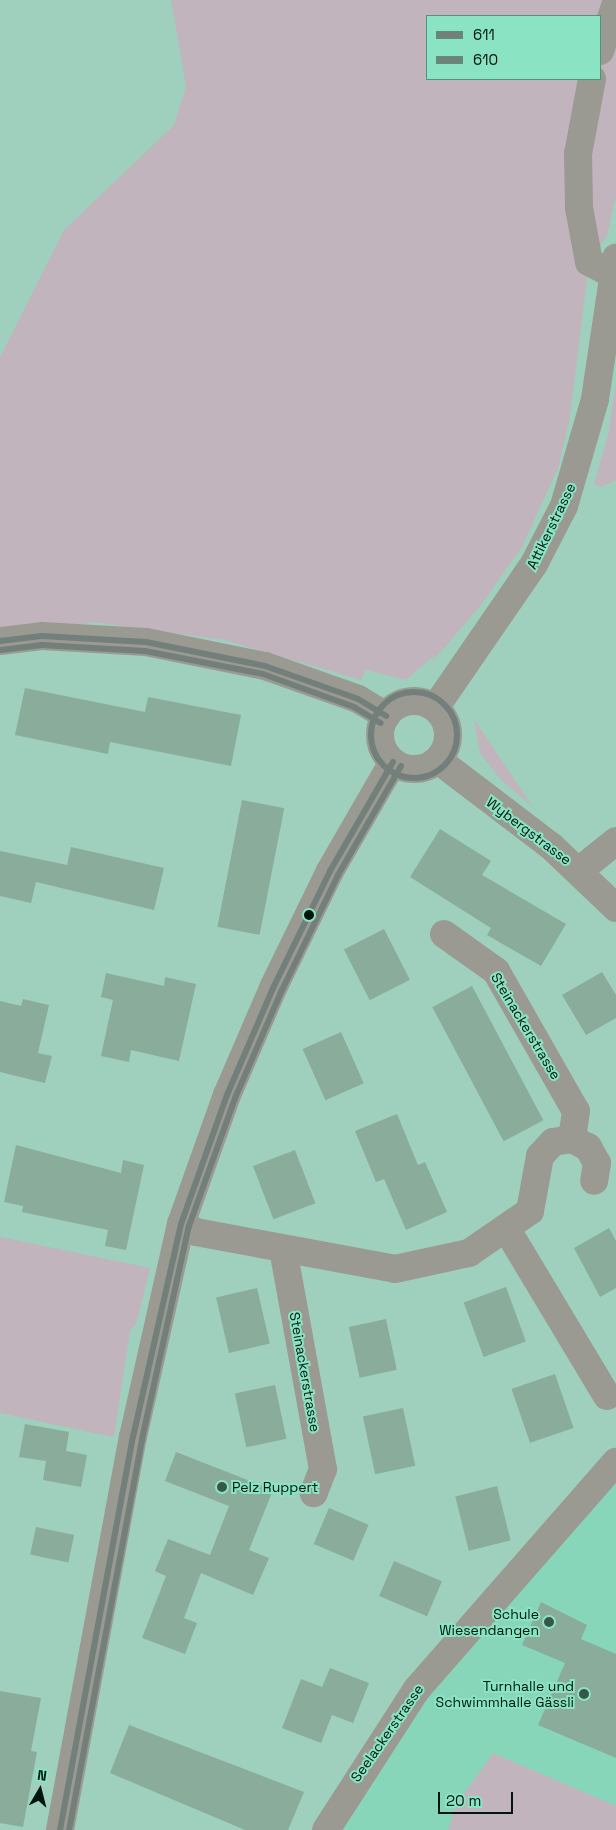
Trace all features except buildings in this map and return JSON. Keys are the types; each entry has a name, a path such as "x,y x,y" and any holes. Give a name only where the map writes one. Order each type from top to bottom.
{"street":[{"path":"601,48 616,3"},
{"path":"592,80 578,154 579,208 589,262 614,267"},
{"name":"Attikerstrasse","path":"435,708 534,564 564,506 594,399 614,267"},
{"path":"0,642 42,636 146,642 265,666 358,699 386,716"},
{"path":"409,701 435,708 445,722 448,739 438,760 416,769 393,762 380,736 386,716 409,701"},
{"name":"Wybergstrasse","path":"438,760 580,870 616,908"},
{"path":"60,1830 133,1437 181,1224 227,1095 274,986 334,863 393,762"},
{"path":"580,870 616,841"},
{"name":"Steinackerstrasse","path":"444,934 496,971 576,1111 572,1139"},
{"path":"181,1224 196,1232 395,1269 469,1254 530,1211 545,1148 572,1139 594,1155 594,1181"},
{"path":"506,1228 607,1396"},
{"name":"Steinackerstrasse","path":"283,1249 323,1469 314,1493"},
{"name":"Seelackerstrasse","path":"326,1830 417,1688 616,1462"}],"shaded area":[{"path":"171,0 616,0 616,195 607,236 589,262 570,417 558,468 522,547 481,605 432,662 436,654 406,680 366,670 361,680 224,640 92,622 42,636 0,641 0,357 64,230 174,125 186,86"},
{"path":"616,384 616,480 602,487 594,484 608,435"},
{"path":"474,719 533,807 501,780 480,753"},
{"path":"0,1237 150,1268 136,1324 130,1331 114,1437 0,1413"},
{"name":"Schule Wiesendangen","path":"616,1462 616,1830 336,1830 425,1691"},
{"path":"493,1753 616,1806 616,1830 448,1830 456,1805"}],"transit line":[{"name":"611","path":"0,641 42,636 146,642 265,666 358,699 386,716"},
{"name":"610","path":"1,650 42,645 145,651 263,674 354,707 381,723"},
{"name":"610","path":"414,692 430,696 444,705 453,719 457,735 453,751 444,765 430,774 414,778 398,774 384,765 375,751 371,735 375,719 384,705 398,696 414,692"},
{"name":"611","path":"60,1830 133,1437 181,1224 227,1095 274,986 330,871 393,762"},
{"name":"610","path":"69,1830 142,1439 189,1226 235,1098 282,990 338,875 401,766"}],"place":[{"name":"Pelz Ruppert","path":"222,1487"},
{"name":"Schule Wiesendangen","path":"549,1622"},
{"name":"Turnhalle und Schwimmhalle Gässli","path":"584,1694"}]}
